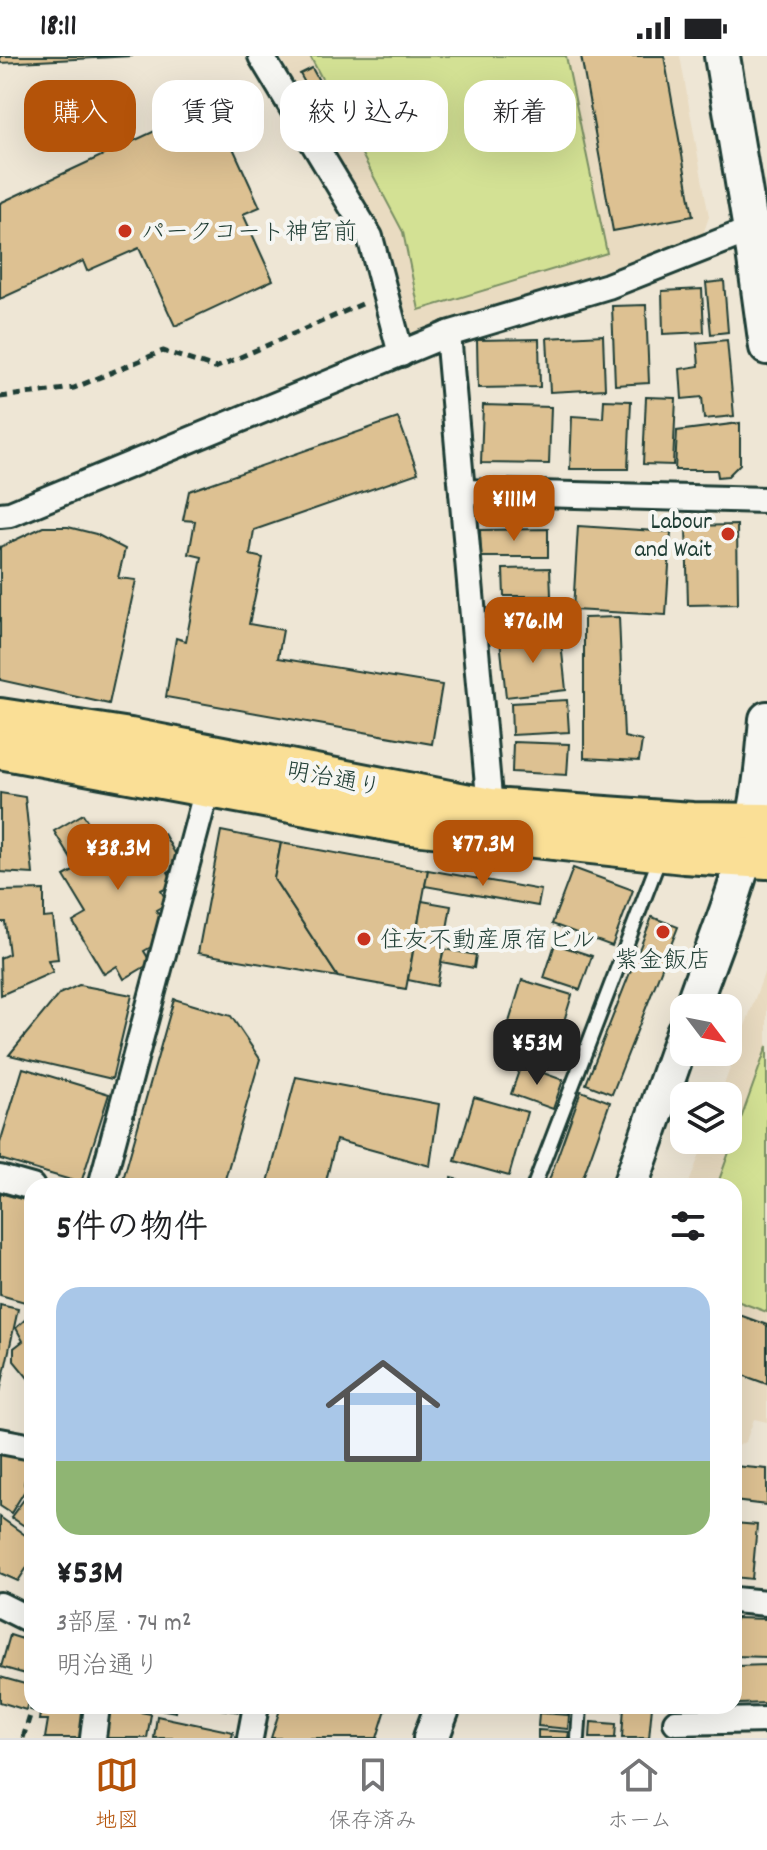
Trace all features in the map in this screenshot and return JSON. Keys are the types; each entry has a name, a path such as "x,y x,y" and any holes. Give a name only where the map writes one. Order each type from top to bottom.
{"main road":[{"name":"明治通り","path":"0,718 130,738 212,772 404,824 662,851 758,840"},
{"name":"明治通り","path":"0,749 212,772 490,808 692,822 758,840"}],"street":[{"path":"261,56 370,237 401,354"},
{"path":"722,56 759,226 767,347"},
{"path":"0,515 10,514 448,334 608,286 759,226"},
{"path":"448,334 490,808"},
{"path":"462,492 767,500"},
{"path":"698,994 758,840 767,719"},
{"path":"103,1178 212,772"},
{"path":"633,1178 672,1066"},
{"path":"0,1178 24,1185"},
{"path":"0,1441 24,1446"},
{"path":"742,1601 767,1603"},
{"path":"0,1605 24,1612"},
{"path":"93,1738 96,1714"},
{"path":"250,1738 254,1714"},
{"path":"431,1738 440,1714"},
{"path":"676,1722 767,1720"}],"lane":[{"path":"537,1178 662,851"},
{"path":"578,1738 580,1714"}],"path":[{"path":"0,397 74,388 163,351 215,368 356,306"},
{"path":"23,1738 30,1714"}],"shaded area":[{"path":"280,56 680,56 709,217 702,237 411,337 392,268 332,152 448,152 448,80 293,80"},
{"path":"767,965 767,1422 754,1419 746,1441 742,1444 742,1178 691,1178 700,1154 742,1154 742,1082 725,1082 731,1066 742,1066 742,1035"}],"green space":[{"path":"310,56 566,56 571,80 464,80 464,152 576,152 576,104 607,253 419,310 403,232 361,152 448,152 448,80 323,80"},
{"path":"767,1046 767,1312 742,1303 742,1178 720,1178 728,1154 742,1154 742,1116"}],"building":[{"path":"0,56 133,56 0,63"},
{"path":"581,56 664,56 693,216 613,231"},
{"path":"312,68 319,80 303,80 300,74"},
{"name":"パークコート神宮前","path":"152,132 152,152 235,152 260,207 243,214 273,280 175,326 139,248 87,271 83,261 0,299 0,203 110,152 136,152 136,140"},
{"path":"724,281 728,332 711,334 706,283"},
{"path":"702,289 704,332 663,334 662,291"},
{"path":"646,305 649,383 615,385 612,306"},
{"path":"603,335 605,389 550,392 547,338"},
{"path":"539,339 540,387 478,388 477,340"},
{"path":"727,340 734,416 704,419 702,397 682,399 680,369 699,366 697,343"},
{"path":"646,397 676,398 673,465 643,464"},
{"path":"604,400 631,401 628,469 570,469 572,416 603,418"},
{"path":"483,405 551,407 549,464 481,463"},
{"path":"398,418 418,473 254,530 250,555 263,558 249,624 283,630 278,658 442,685 432,744 166,697 176,638 186,641 202,557 189,554 195,521 183,520 189,491"},
{"path":"740,423 740,464 728,476 718,477 717,470 675,470 677,431"},
{"path":"737,525 738,604 688,605 686,526"},
{"path":"578,526 671,532 666,615 573,610"},
{"path":"43,527 68,527 96,534 125,549 118,578 136,580 109,704 0,680 0,547"},
{"path":"548,529 548,557 481,557 480,530"},
{"path":"550,568 551,596 504,596 503,569"},
{"path":"550,599 552,624 508,629 506,604"},
{"path":"619,617 624,737 642,741 639,761 584,758 584,618"},
{"path":"560,633 566,690 506,697 500,640"},
{"path":"567,700 569,732 512,735 511,703"},
{"path":"513,742 569,744 567,775 512,772"},
{"path":"0,793 25,797 33,874 0,872"},
{"path":"83,814 98,838 124,822 139,849 164,834 181,864 168,872 175,884 161,891 168,903 156,910 166,927 153,935 158,943 144,951 151,963 124,979 117,966 104,974 73,922 87,914 64,876 77,869 54,831"},
{"path":"221,831 281,843 274,879 338,977 198,953"},
{"name":"住友不動産原宿ビル","path":"281,843 428,870 406,989 338,977 274,879"},
{"path":"573,868 633,890 612,946 552,924"},
{"path":"428,870 541,890 538,906 425,886"},
{"path":"44,890 44,918 53,917 58,959 48,960 53,972 1,995 0,958 9,954 5,922 0,922 0,891"},
{"path":"422,901 451,906 437,986 408,980"},
{"path":"652,917 678,927 612,1094 586,1084"},
{"path":"555,944 592,956 580,990 544,978"},
{"path":"444,949 476,955 474,968 441,962"},
{"path":"522,980 572,995 552,1060 502,1045"},
{"path":"79,985 132,995 112,1079 9,1055 59,994"},
{"path":"174,999 231,1016 260,1059 225,1178 123,1178"},
{"path":"521,1065 563,1080 553,1109 511,1094"},
{"path":"23,1068 109,1094 83,1178 64,1178 0,1159 0,1143"},
{"path":"296,1077 439,1104 430,1166 336,1140 327,1178 269,1178"},
{"path":"581,1091 610,1102 583,1178 550,1178"},
{"path":"474,1097 527,1112 509,1176 455,1161"},
{"path":"0,1193 24,1200 24,1302 0,1295"},
{"path":"0,1305 18,1309 0,1392"},
{"path":"742,1316 767,1325 767,1384 742,1375"},
{"path":"24,1321 24,1373 14,1361 14,1348 23,1341 16,1328"},
{"path":"0,1454 24,1458 24,1492 11,1513 0,1506"},
{"path":"742,1467 767,1469 767,1505 742,1502"},
{"path":"24,1499 24,1526 11,1517"},
{"path":"0,1517 24,1534 24,1572 18,1581 0,1573"},
{"path":"742,1524 757,1525 752,1579 742,1578"},
{"path":"742,1618 767,1619 767,1657 742,1656"},
{"path":"10,1635 24,1639 24,1674 1,1667"},
{"path":"767,1665 767,1703 742,1704 742,1666"},
{"path":"0,1677 24,1684 24,1709 0,1702"},
{"path":"40,1714 84,1714 84,1738 45,1738 48,1720 39,1720"},
{"path":"108,1714 151,1714 147,1738 104,1738"},
{"path":"278,1714 384,1714 377,1738 271,1738"},
{"path":"539,1714 569,1715 568,1729 538,1726"},
{"path":"624,1714 651,1714 649,1738 622,1738"},
{"path":"157,1716 233,1732 232,1738 154,1738"},
{"path":"591,1722 616,1724 615,1738 590,1738"},
{"path":"538,1730 569,1732 568,1738 538,1738"}],"place":[{"name":"パークコート神宮前","path":"125,231"},
{"name":"Labour and Wait","path":"728,534"},
{"name":"紫金飯店","path":"663,932"},
{"name":"住友不動産原宿ビル","path":"364,939"}]}
